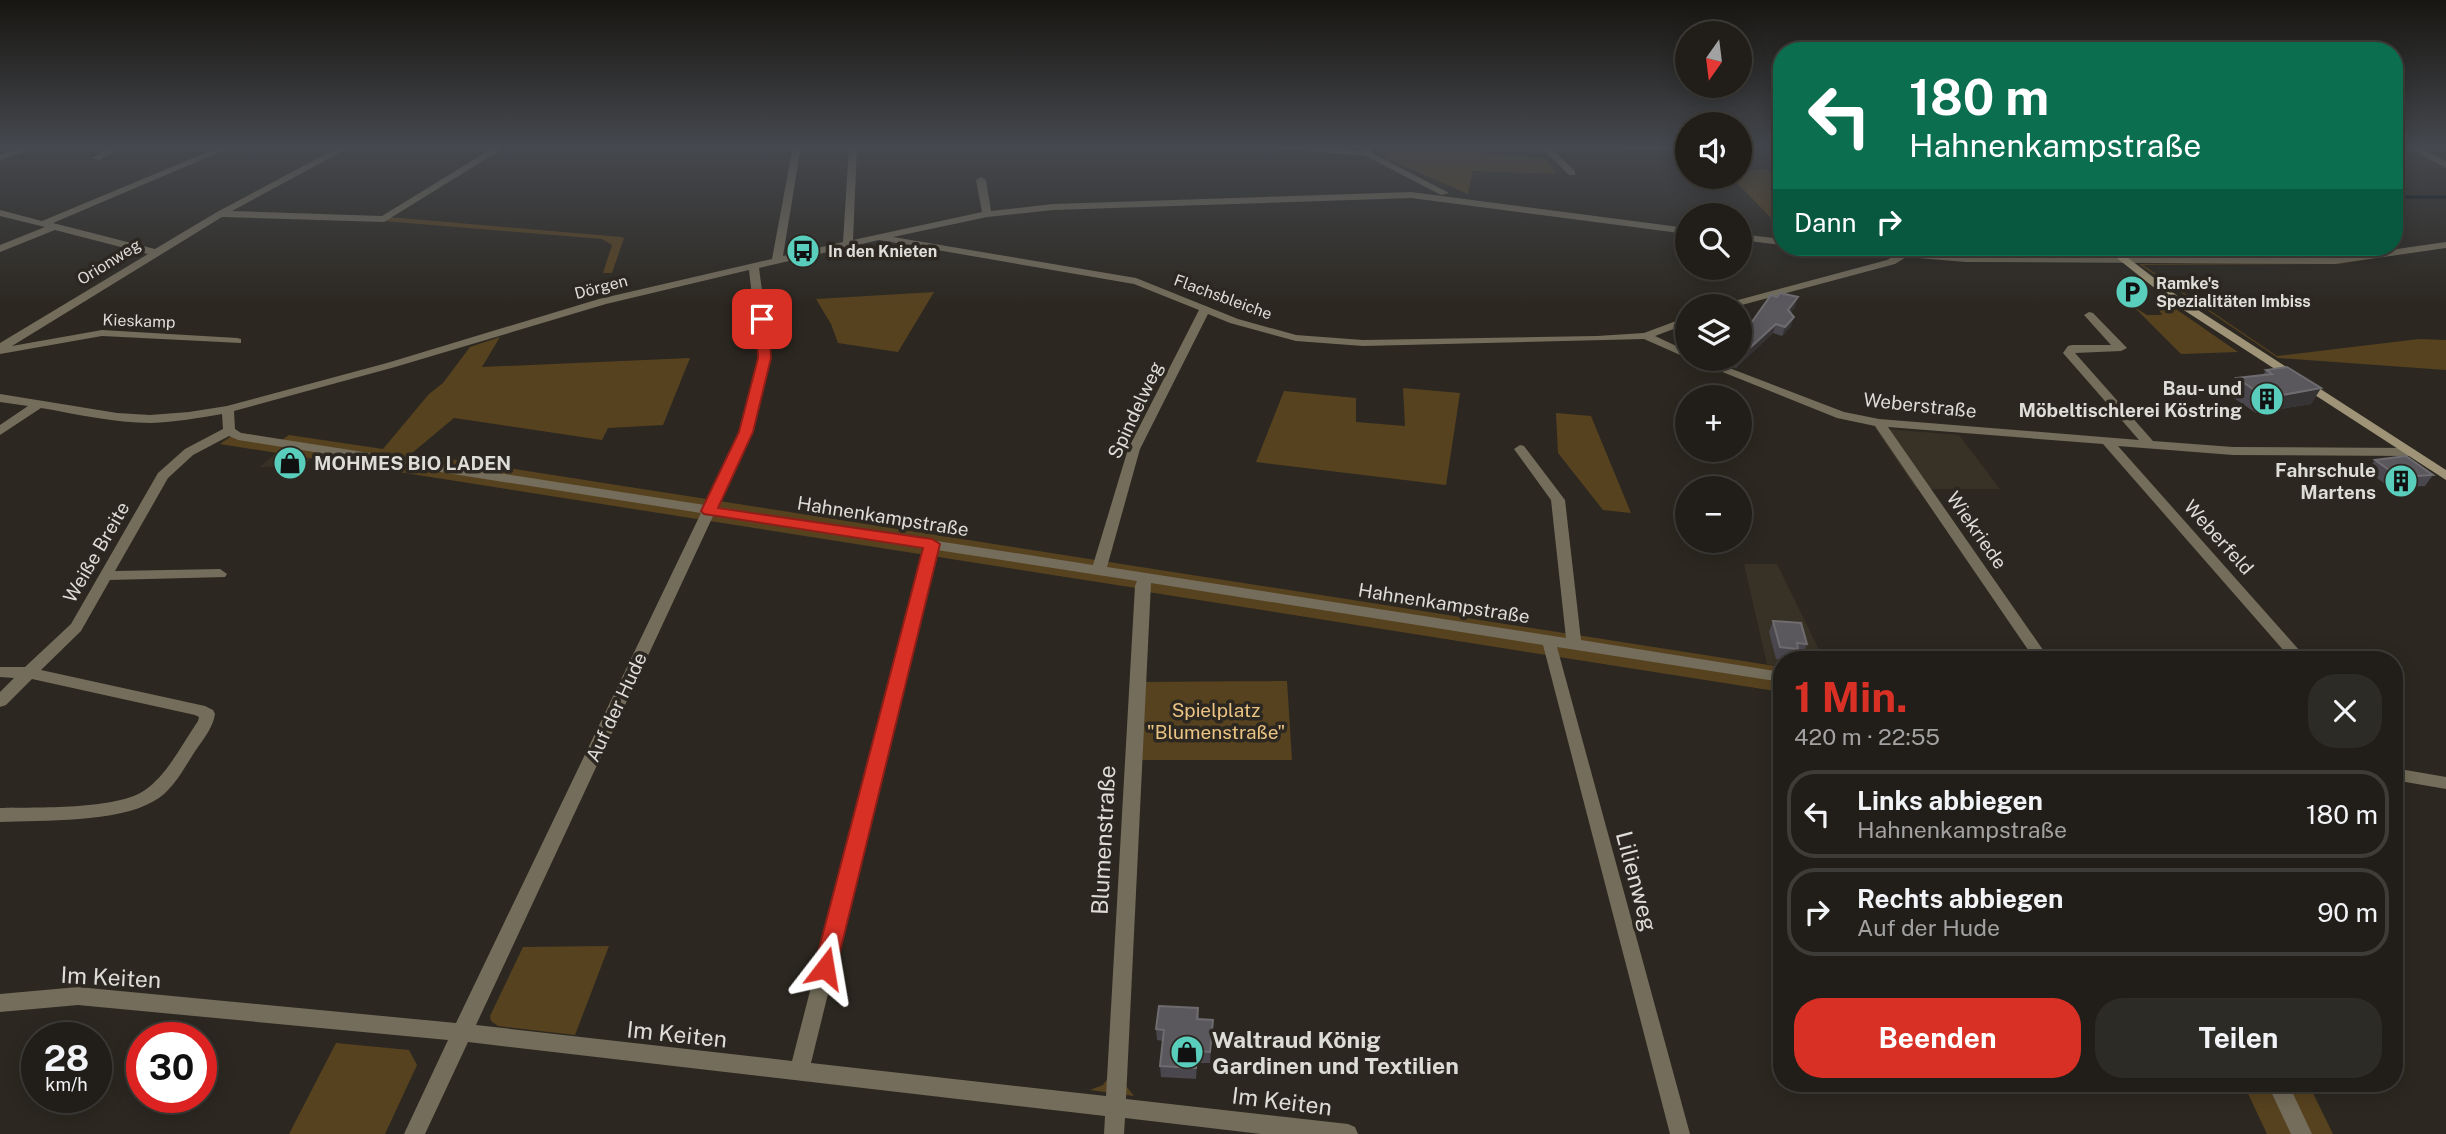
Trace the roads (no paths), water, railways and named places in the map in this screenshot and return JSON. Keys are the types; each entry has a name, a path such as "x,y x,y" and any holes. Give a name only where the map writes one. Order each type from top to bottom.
{"main road":[{"path":"2118,256 2180,303 2446,476"}],"street":[{"path":"0,249 110,199"},
{"name":"Orionweg","path":"1,347 154,252 248,199"},
{"path":"220,214 384,219 417,199"},
{"path":"777,261 788,199"},
{"path":"848,244 850,199"},
{"path":"984,199 987,214"},
{"name":"Dörgen","path":"228,409 391,365 603,301 987,214 1053,207 1249,199"},
{"name":"Dörgen","path":"1461,199 1675,229"},
{"path":"0,213 154,252"},
{"name":"Flachsbleiche","path":"876,237 1136,281 1242,324 1284,335 1363,343 1646,336 1675,325"},
{"path":"1752,238 1773,241"},
{"path":"2403,252 2446,246"},
{"path":"1752,299 1891,262 1900,256"},
{"path":"1939,256 2124,261 2334,261 2371,256"},
{"path":"2260,256 2264,261"},
{"name":"Auf der Hude","path":"414,1134 746,432 765,358 754,266"},
{"name":"Spindelweg","path":"1099,570 1134,449 1205,309"},
{"path":"2089,315 2120,348 2072,348 2069,353 2149,444"},
{"name":"Kieskamp","path":"1,347 103,334 236,341"},
{"path":"1646,336 1675,349"},
{"name":"Weberstraße","path":"1727,371 1841,415 1879,423 2289,453 2411,452"},
{"path":"0,398 150,419 228,409 229,431"},
{"path":"0,431 38,405"},
{"name":"Wiekriede","path":"1879,423 2037,651"},
{"name":"Hahnenkampstraße","path":"229,431 238,436 709,511 1773,676"},
{"name":"Weiße Breite","path":"0,702 76,627 163,476 174,463 229,431"},
{"name":"Weberfeld","path":"2107,441 2293,651"},
{"path":"1520,449 1558,500 1574,645"},
{"path":"799,1072 932,544"},
{"path":"105,576 220,574"},
{"name":"Blumenstraße","path":"1114,1134 1142,586 1146,578"},
{"name":"Lilienweg","path":"1550,640 1554,665 1680,1134"},
{"path":"0,672 29,673 199,710 207,714 198,733 158,789 148,797 110,807 0,815"},
{"path":"2403,776 2446,783"},
{"name":"Im Keiten","path":"0,1003 78,996 462,1034 1348,1134"},
{"path":"2281,1092 2302,1134"}],"place":[{"name":"In den Knieten","path":"803,251"},
{"name":"Ramke's Spezialitäten Imbiss","path":"2132,292"},
{"name":"Bau- und Möbeltischlerei Köstring","path":"2267,399"},
{"name":"MOHMES BIO LADEN","path":"290,463"},
{"name":"Fahrschule Martens","path":"2401,481"},
{"name":"Waltraud König Gardinen und Textilien","path":"1187,1052"}],"park label":[{"name":"Spielplatz \"Blumenstraße\"","path":"1216,721"}]}
